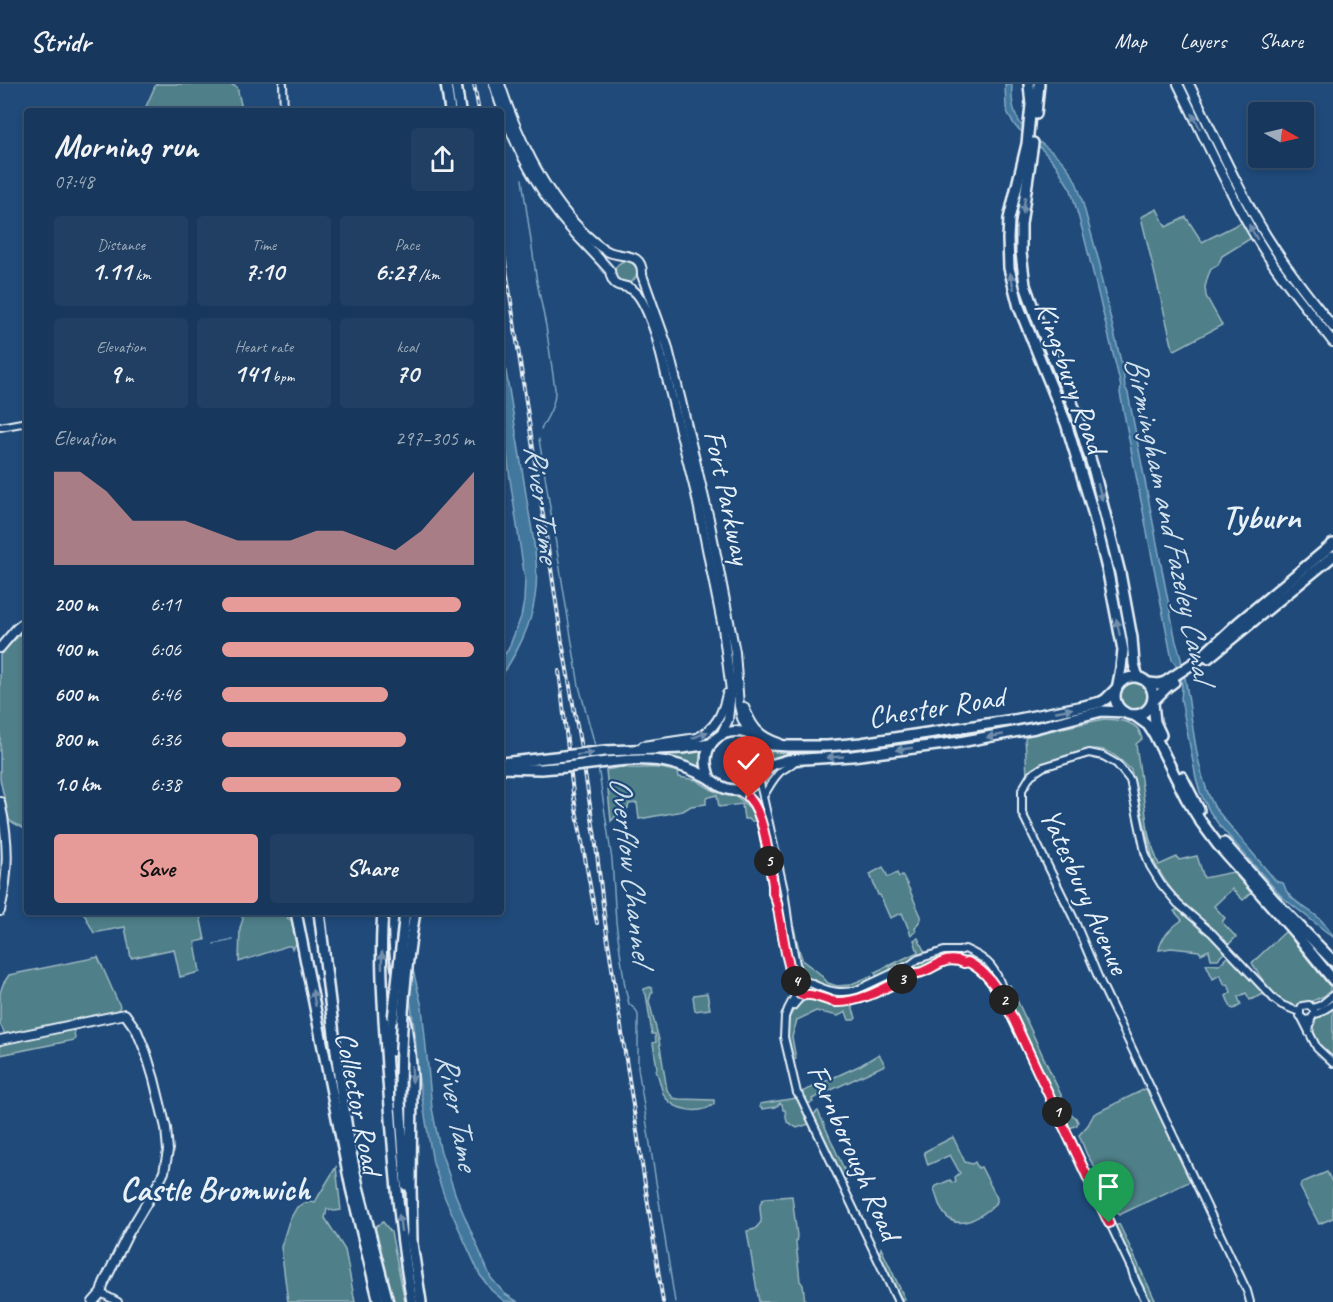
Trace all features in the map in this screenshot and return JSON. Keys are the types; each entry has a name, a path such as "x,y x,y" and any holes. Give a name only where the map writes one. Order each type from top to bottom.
{"highway":[{"path":"446,84 450,108"},
{"path":"456,84 460,108"},
{"name":"Kingsbury Road","path":"1029,84 1032,129"},
{"name":"Kingsbury Road","path":"1039,84 1029,146 1022,224 1022,268 1030,302 1068,393 1093,467 1115,549 1127,610 1134,664 1137,674 1145,681"},
{"name":"Kingsbury Road","path":"1029,146 1009,219 1009,268 1019,307 1066,423 1101,540 1123,650 1117,687"},
{"path":"1053,389 1059,390 1061,387 1059,372"},
{"path":"1066,423 1062,401 1068,393"},
{"path":"1134,715 1144,713 1180,675 1223,647 1316,564 1333,544"},
{"path":"1316,564 1333,556"},
{"path":"1084,711 1104,695 1123,657"},
{"path":"1180,675 1159,684 1131,677 1123,680 1117,687 1115,701 1117,706 1124,712 1138,717 1152,731 1186,798 1201,822 1333,980"},
{"path":"1145,681 1152,691 1155,722 1160,734 1200,812 1276,902 1333,961"},
{"name":"Chester Road","path":"762,774 782,761 852,756 960,742 1035,728 1084,711 1101,702 1117,687"},
{"path":"1084,711 1125,717 1152,731"},
{"name":"Chester Road","path":"757,740 771,745 838,746 1084,711 1124,712"},
{"path":"504,768 541,769 631,760 670,762 699,773 722,787 737,790 750,787 762,774 765,764 762,746 748,734 735,731 721,735 711,744 707,752 706,760 710,779"},
{"path":"914,735 951,733 960,742"},
{"path":"504,763 622,750 682,748 711,744"},
{"name":"Collector Road","path":"297,915 351,1188 379,1302"},
{"name":"Collector Road","path":"319,915 350,1148 388,1302"},
{"path":"383,915 382,968 393,1140 399,1214 412,1302"},
{"path":"394,915 395,956 411,1063 412,1243"},
{"path":"393,1140 391,1057 405,915"},
{"path":"415,915 403,1010 400,1101 404,1171 421,1302"}],"main road":[{"name":"Fort Parkway","path":"494,84 502,108"},
{"name":"Fort Parkway","path":"500,84 511,117 526,150 564,209 579,228 600,247 632,257 639,262 641,267 667,345 709,519 735,652 739,705 748,734"},
{"path":"1178,84 1252,230 1273,264 1333,342"},
{"path":"1189,84 1267,236 1297,281 1333,327"},
{"name":"Fort Parkway","path":"504,114 519,151 559,214 610,271 614,282 621,287 634,290 645,307 656,335 696,494 723,628 731,691 728,720 721,735"},
{"path":"610,271 613,263 623,256"},
{"path":"627,287 637,284 642,275"},
{"path":"1290,287 1297,281"},
{"path":"0,648 24,622"},
{"path":"735,652 743,705 753,727 766,738 789,746"},
{"path":"622,750 697,738 713,728 725,705 729,665"},
{"path":"0,802 8,861 0,911"},
{"path":"0,1040 125,1014 137,1031 154,1079 166,1128 168,1151 164,1172 128,1234 101,1293 93,1302"}],"street":[{"path":"283,84 284,108"},
{"path":"0,427 24,423"},
{"name":"Yatesbury Avenue","path":"1249,1302 1247,1291 1099,979 1073,917 1022,813 1022,790 1031,776 1043,767 1089,753 1103,756 1117,764 1130,780 1145,852 1161,884 1178,904 1212,933 1275,1000 1301,1015"},
{"path":"764,796 775,777 798,759"},
{"path":"762,774 764,796 784,890 800,988"},
{"path":"737,790 754,802 761,820 773,893 790,969 806,995 810,994 836,1002 852,1002 942,962 958,960 968,962 988,976 1008,1008 1146,1302"},
{"path":"800,988 808,981 829,991 857,990 918,959 944,951 965,949 982,958 993,969 1008,1008"},
{"path":"958,960 959,951"},
{"path":"968,962 971,959 970,952"},
{"path":"810,994 813,989 811,984"},
{"name":"Farnborough Road","path":"800,988 785,1017 784,1037 797,1093 898,1302"},
{"path":"1301,1015 1305,1020 1333,995"},
{"path":"1313,1013 1319,1013 1333,1004"},
{"path":"1309,1033 1313,1013 1309,1005 1305,1005 1301,1008 1301,1015 1309,1033 1317,1048 1333,1064"},
{"path":"101,1293 118,1302"}],"green space":[{"path":"156,84 229,84 237,87 242,108 145,108"},
{"path":"1157,209 1166,227 1186,217 1202,242 1244,221 1253,237 1222,256 1218,265 1211,269 1208,276 1205,287 1206,296 1222,325 1175,350 1141,217"},
{"path":"1014,215 1020,222 1018,251 1048,356 1058,380 1057,387 1054,386 1035,339 1018,290 1012,252"},
{"path":"626,261 634,264 637,272 634,280 626,283 618,280 615,272 618,264"},
{"path":"1067,404 1077,425 1115,561 1131,656 1129,674 1125,675 1122,674 1124,654 1065,408"},
{"path":"24,631 24,829 9,820 0,779 0,654"},
{"path":"1133,681 1144,685 1148,696 1144,707 1133,711 1122,707 1118,696 1122,685"},
{"path":"1109,701 1113,710 961,735 966,731"},
{"path":"1104,719 1131,724 1138,729 1142,739 1136,744 1149,837 1159,865 1177,857 1179,860 1197,856 1204,878 1233,872 1251,893 1243,900 1232,889 1214,906 1225,918 1222,922 1236,937 1229,944 1224,942 1184,904 1159,871 1153,859 1131,770 1120,759 1106,751 1092,749 1053,760 1039,766 1027,776 1025,736"},
{"path":"945,735 946,741 830,755 792,754 771,760 767,746"},
{"path":"701,749 703,770 668,759 607,760 607,755 671,754"},
{"path":"622,767 661,768 678,772 679,777 696,780 714,791 737,797 751,809 756,821 744,819 742,804 719,807 717,795 706,798 706,804 691,806 683,811 639,819 637,803 629,804 628,808 611,821 606,770"},
{"path":"772,851 783,893 791,946 801,979 797,981 790,963 771,863"},
{"path":"883,867 888,877 897,873 899,877 902,875 921,916 915,928 916,932 911,935 902,913 890,918 878,895 870,874"},
{"path":"1179,909 1225,950 1218,959 1211,959 1209,950 1201,954 1199,951 1171,948 1159,950 1167,933 1182,920 1174,911"},
{"path":"85,915 200,915 205,940 195,942 200,972 180,977 174,949 131,958 125,927 94,933"},
{"path":"241,915 294,915 295,920 289,916 287,919 294,923 297,943 292,949 291,946 287,946 239,962 240,928 243,919"},
{"path":"791,928 794,928 803,961 828,983 837,986 849,985 871,976 873,980 854,989 835,990 806,978 799,968"},
{"path":"1286,931 1330,986 1330,991 1324,996 1296,1008 1276,995 1252,963"},
{"path":"918,938 924,955 899,968 897,964 890,967 891,972 877,978 875,972 918,952 914,940"},
{"path":"955,953 954,960 929,967 862,997 835,1000 814,993 815,987 846,994 921,960"},
{"path":"1231,956 1264,994 1250,1000 1246,993 1238,997 1241,1005 1234,1009 1231,1008 1226,996 1231,992 1228,984 1225,985 1220,975 1213,979 1206,964 1219,965"},
{"path":"98,957 120,1006 119,1009 110,1013 5,1034 0,1024 0,993 9,975"},
{"path":"1010,985 1069,1112 1078,1122 1077,1125 1068,1129 1012,1011 1005,990 1005,987"},
{"path":"650,987 653,992 649,1001 659,1040 667,1090 673,1098 714,1100 714,1104 709,1107 702,1110 688,1110 675,1106 665,1097 656,1071 653,1043 656,1042 655,1034 652,1034 644,993 644,989"},
{"path":"707,993 710,1009 695,1011 694,995"},
{"path":"808,999 834,1004 851,1004 856,1018 849,1020 846,1012 838,1016 816,1011 797,1020 792,1037 796,1059 792,1060 787,1042 787,1025 793,1011"},
{"path":"1333,1007 1333,1059 1320,1046 1312,1029 1318,1016"},
{"path":"70,1029 74,1031 74,1040 0,1055 0,1043"},
{"path":"879,1054 885,1065 812,1099 813,1102 807,1104 802,1092 861,1065"},
{"path":"1147,1088 1191,1181 1119,1215 1079,1135 1094,1114"},
{"path":"796,1098 800,1101 809,1124 797,1128 787,1122 782,1104 762,1109 760,1107 760,1104"},
{"path":"818,1111 848,1178 845,1180 840,1176 813,1115"},
{"path":"953,1137 965,1162 972,1164 975,1162 978,1168 981,1167 997,1198 997,1202 978,1217 963,1222 949,1219 943,1212 934,1189 950,1180 953,1183 956,1182 955,1177 960,1173 950,1155 928,1165 924,1152"},
{"path":"336,1167 341,1210 327,1209 325,1218 345,1250 355,1302 288,1302 281,1247 289,1221 297,1207 309,1201 315,1202"},
{"path":"1327,1172 1333,1184 1333,1218 1319,1224 1300,1187 1301,1183"},
{"path":"792,1196 800,1281 803,1285 805,1302 759,1302 747,1231 755,1229 761,1222 762,1200"},
{"path":"383,1222 391,1232 405,1302 393,1302 375,1231 376,1226"},
{"path":"1119,1224 1156,1302 1148,1302 1114,1227"},
{"path":"881,1248 905,1299 902,1299 894,1289 879,1255"}],"water":[{"path":"1005,84 1012,84 1013,103 1023,128 1064,163 1075,180 1081,198 1101,269 1100,274 1128,393 1185,678 1199,762 1208,794 1215,808 1275,880 1283,883 1290,896 1321,920 1333,937 1282,897 1219,825 1200,792 1181,699 1181,678 1172,660 1119,378 1084,236 1071,190 1056,165 1038,145 1016,127 1010,118 1006,108"},
{"path":"504,360 537,573 535,597 527,629 504,672 504,655 521,617 525,579 504,427"},
{"path":"410,915 418,915 413,948 413,970 422,1007 432,1108 440,1149 456,1196 491,1278 505,1294 518,1302 504,1301 491,1290 480,1275 445,1198 433,1163 418,1074 415,1033 405,965"}],"waterway":[{"name":"Overflow Channel","path":"522,179 555,389 553,405 541,429"},
{"name":"Overflow Channel","path":"539,439 579,686 596,749"},
{"name":"Overflow Channel","path":"598,766 612,860 616,922 625,987 629,1004 638,1015 638,1068 675,1302"},
{"path":"214,944 233,940"}],"railway":[{"path":"474,84 478,108"},
{"path":"504,255 562,642 595,837 605,922 663,1302"},
{"path":"559,671 573,793 597,923"}],"district":[{"name":"Tyburn","path":"1261,516"},
{"name":"Castle Bromwich","path":"215,1188"}],"route":[{"path":"749,798 754,802 761,820 786,953 800,994 810,994 836,1002 852,1002 942,962 958,960 962,963 968,962 982,971 988,976 1008,1008 1109,1223"}],"water label":[{"name":"River Tame","path":"543,503"},
{"name":"Birmingham and Fazeley Canal","path":"1170,518"},
{"name":"River Tame","path":"458,1111"}]}
